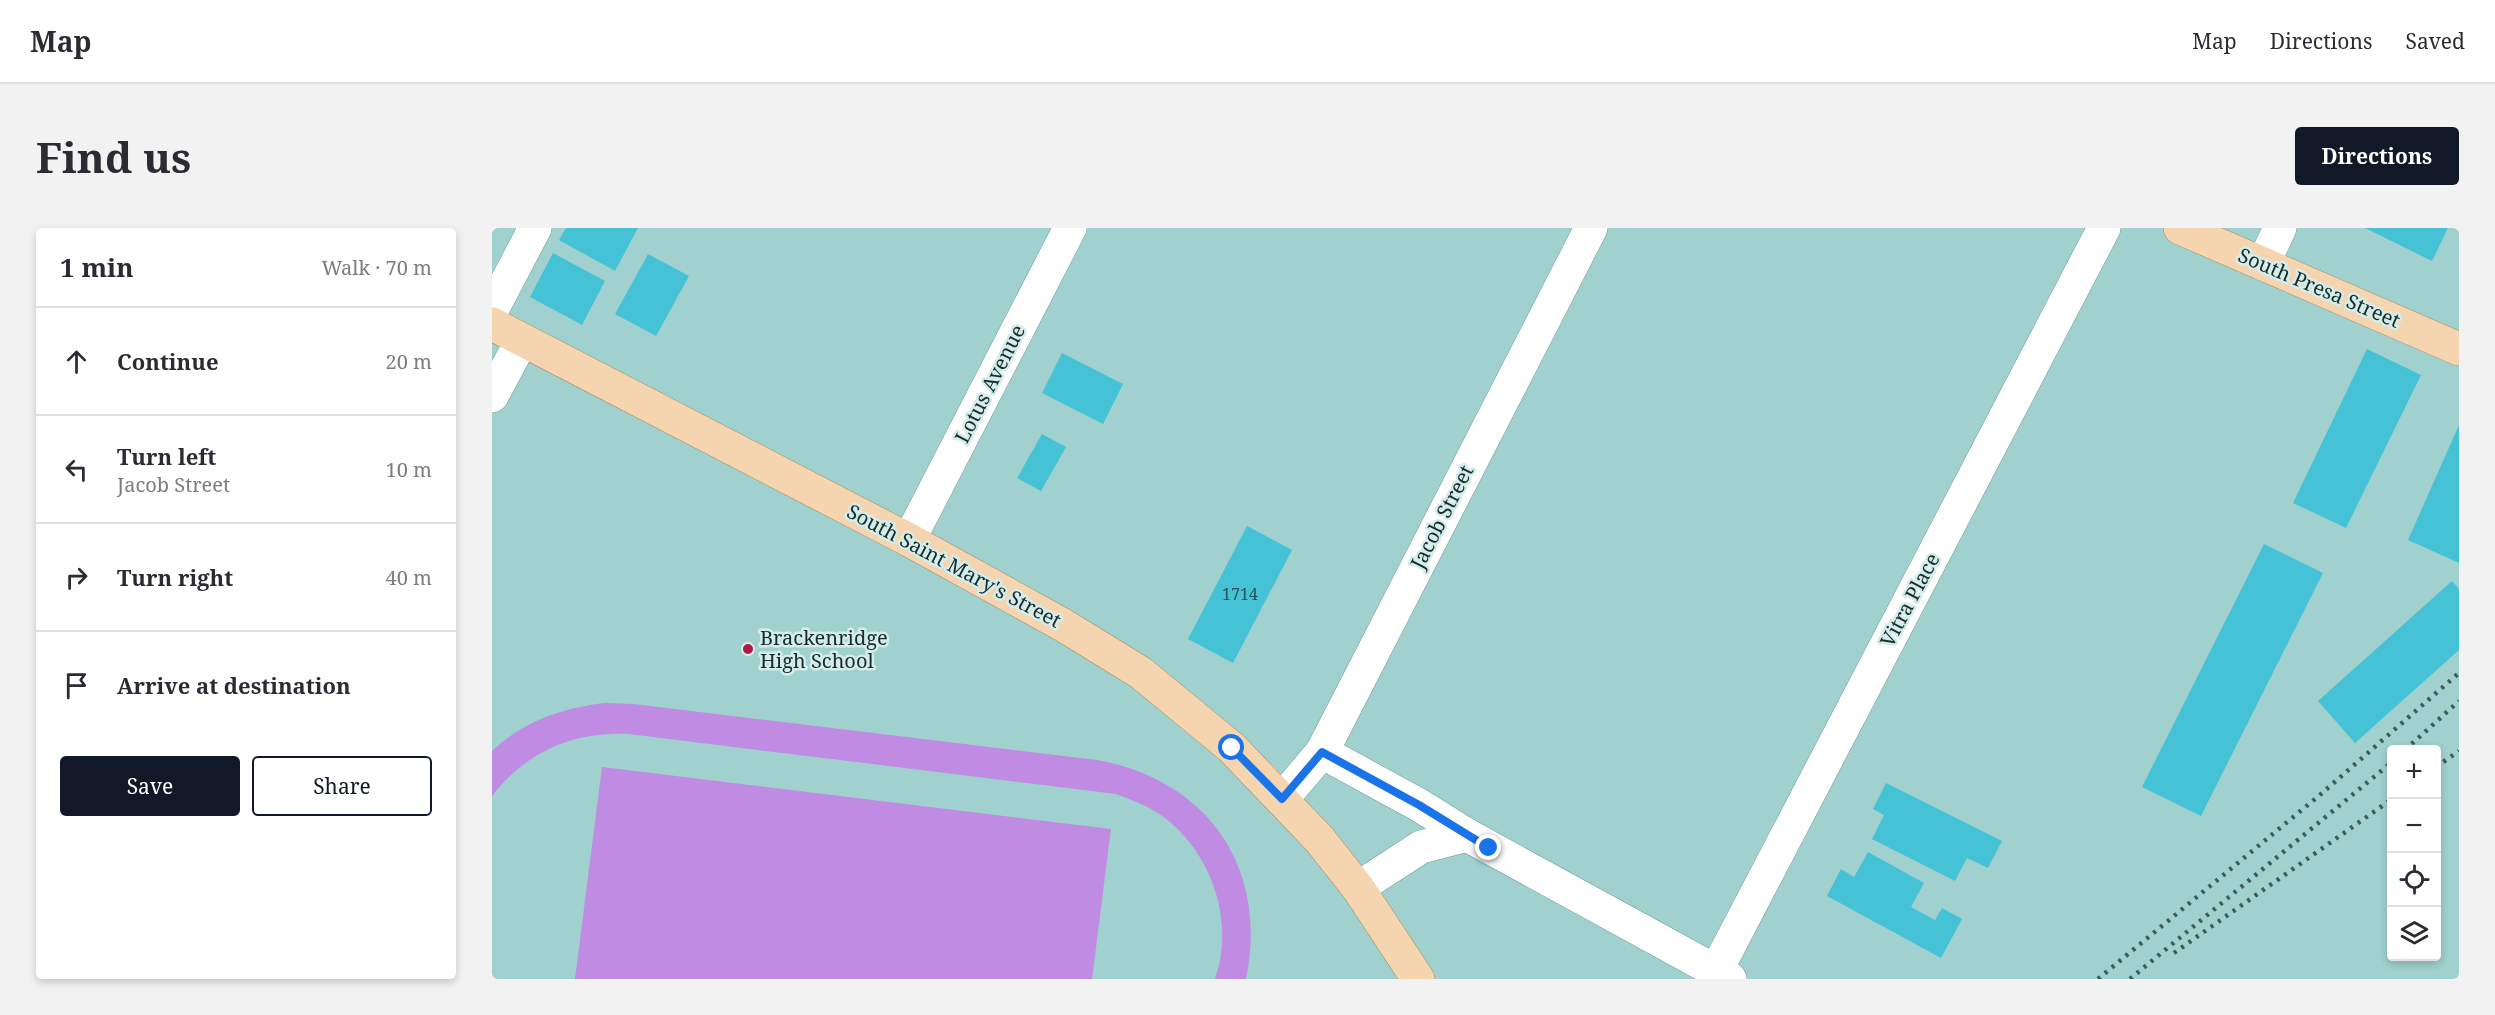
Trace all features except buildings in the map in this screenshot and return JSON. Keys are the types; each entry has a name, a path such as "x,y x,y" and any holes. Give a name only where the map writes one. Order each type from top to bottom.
{"main road":[{"name":"South Presa Street","path":"2180,228 2459,349"},
{"name":"South Saint Mary's Street","path":"492,324 909,540 1063,625 1141,673 1232,748 1320,840 1358,888 1418,979"}],"street":[{"path":"492,310 535,228"},
{"name":"Lotus Avenue","path":"909,540 1070,228"},
{"name":"Jacob Street","path":"1282,799 1322,752 1591,228"},
{"name":"Vitra Place","path":"1723,975 2104,228"},
{"path":"2263,264 2280,228"},
{"path":"492,396 522,340"},
{"path":"1322,752 1419,805 1467,835 1723,975"},
{"path":"1358,888 1421,847 1467,835"}],"shaded area":[{"path":"605,703 633,704 1097,760 1136,771 1170,787 1199,809 1222,835 1238,866 1248,901 1251,939 1246,979 1215,979 1221,956 1220,909 1214,887 1192,845 1158,813 1116,794 629,734 608,734 570,741 536,756 520,767 492,796 492,751 504,741 530,724 559,712"},
{"path":"602,767 1111,829 1092,979 575,979"}],"railway":[{"path":"2098,979 2321,794 2459,673"},
{"path":"2411,745 2459,701"},
{"path":"2441,764 2459,751"},
{"path":"2130,979 2387,766"},
{"path":"2174,953 2387,803"}],"place":[{"name":"Brackenridge High School","path":"748,649"}],"route":[{"path":"1232,748 1282,799 1322,752 1419,805 1489,848"}]}
